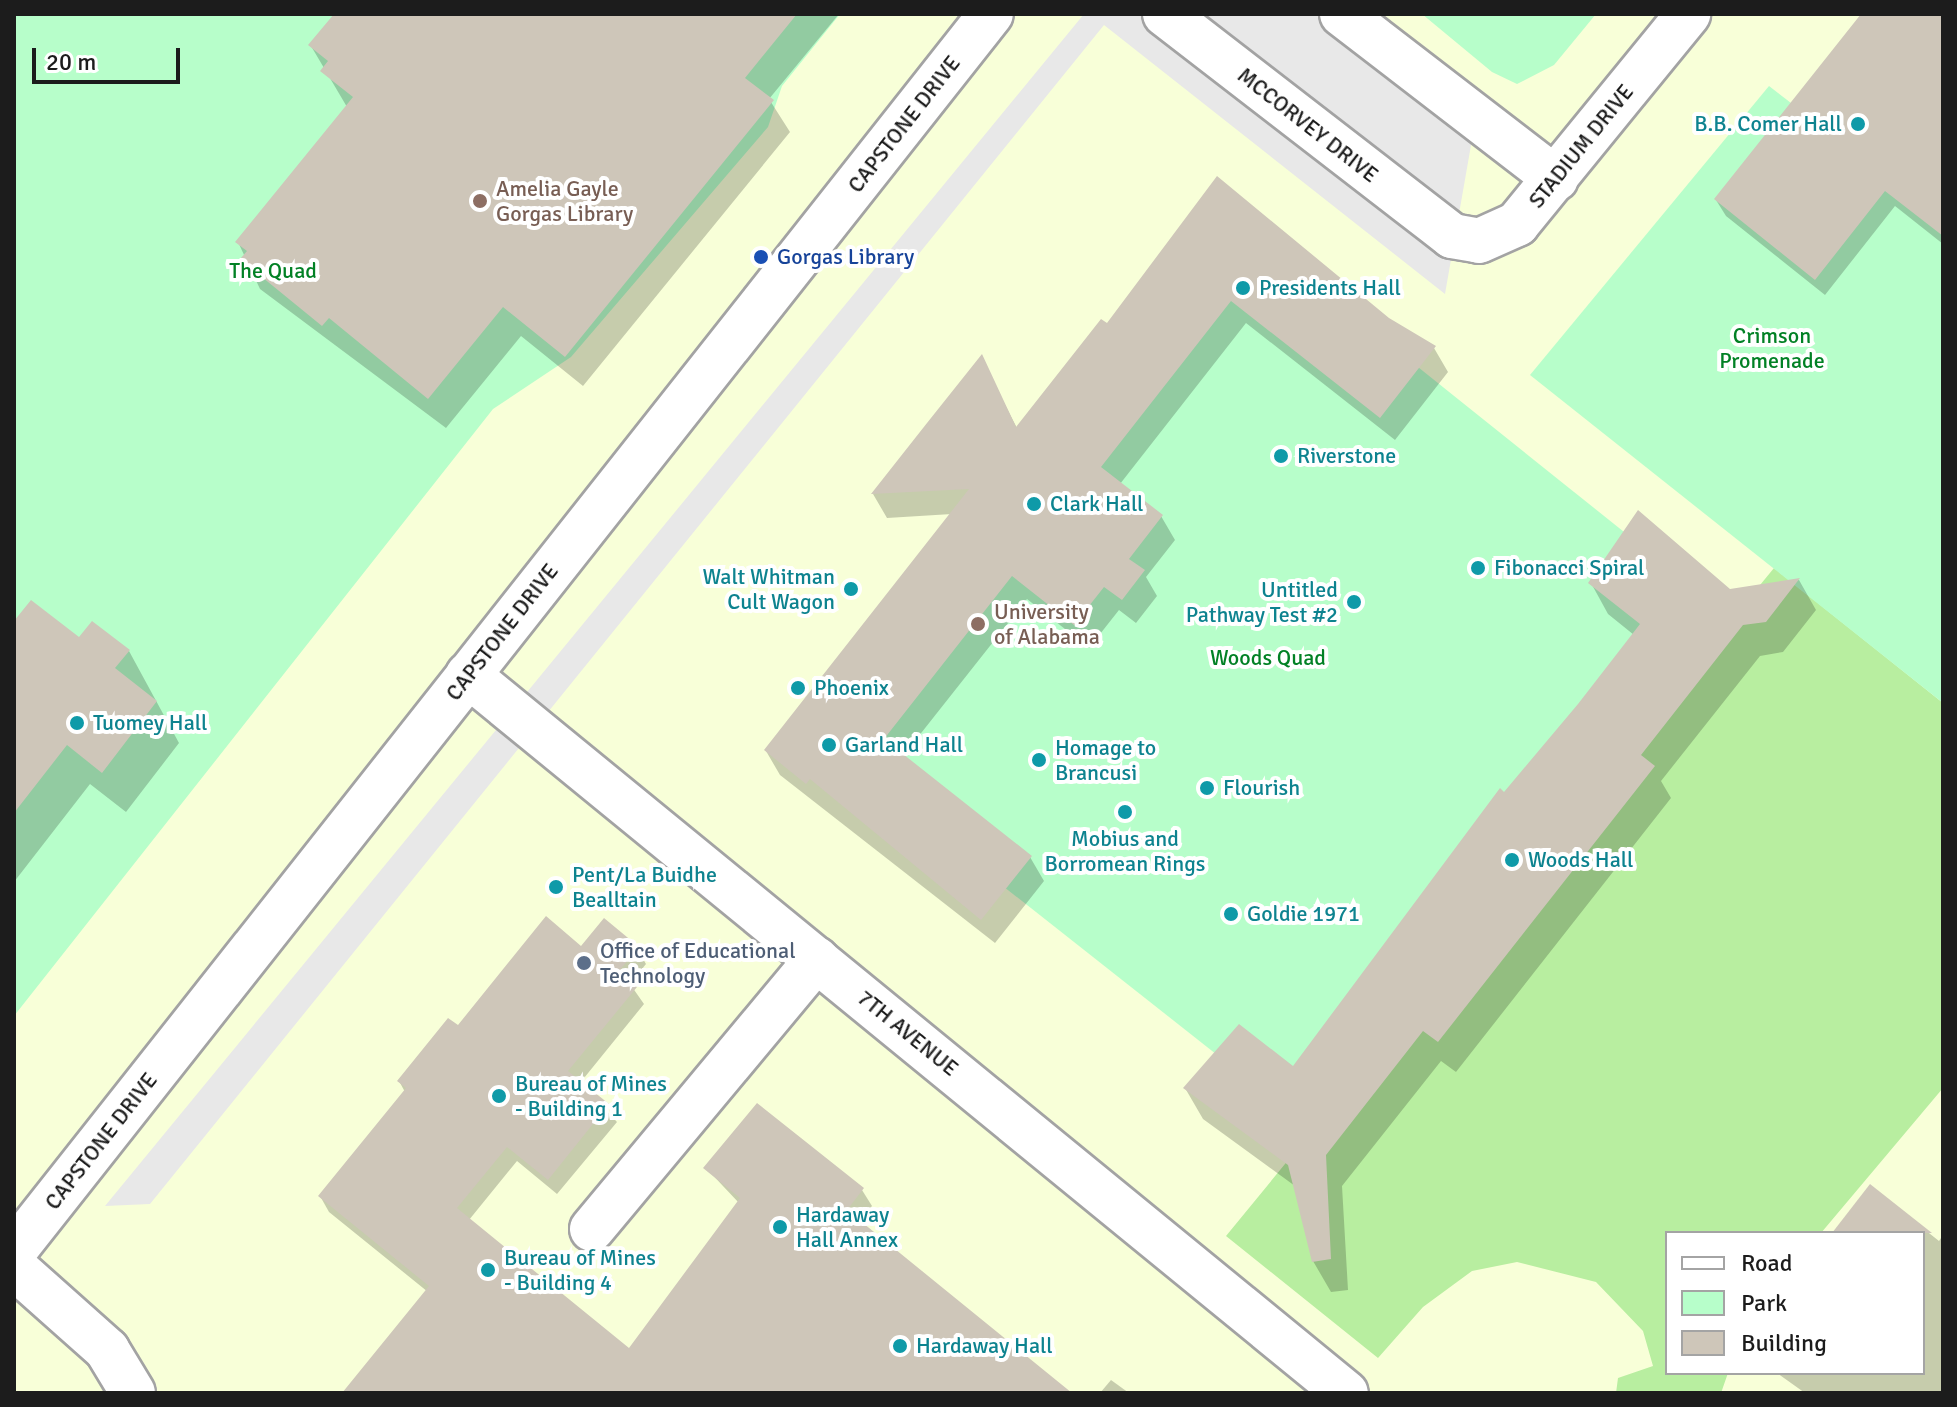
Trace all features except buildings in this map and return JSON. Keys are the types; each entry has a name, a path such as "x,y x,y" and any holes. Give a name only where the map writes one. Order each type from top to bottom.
{"street":[{"name":"CAPSTONE DRIVE","path":"14,1251 991,14"},
{"name":"MCCORVEY DRIVE","path":"1165,14 1452,236"},
{"path":"1342,14 1556,179"},
{"name":"STADIUM DRIVE","path":"1452,236 1479,241 1517,224 1688,14"},
{"name":"7TH AVENUE","path":"468,675 1346,1393"},
{"path":"592,1229 817,959"},
{"path":"14,1267 107,1350 133,1393"}],"shaded area":[{"name":"University of Alabama","path":"14,14 1943,14 1943,1393 14,1393"},
{"path":"1084,14 1329,14 1474,128 1445,294 1104,25 150,1204 105,1206"}],"green space":[{"name":"The Quad","path":"14,14 840,14 782,86 768,127 571,357 493,409 14,1016"},
{"path":"1422,14 1596,14 1554,65 1517,84 1492,72"},
{"name":"Crimson Promenade","path":"1769,86 1943,220 1943,703 1530,375"},
{"name":"Woods Quad","path":"1223,211 1709,600 1301,1121 810,734"},
{"path":"1774,568 1943,703 1943,1088 1823,1231 1665,1231 1665,1375 1727,1375 1721,1393 1616,1393 1618,1378 1653,1366 1643,1331 1596,1282 1517,1262 1472,1271 1423,1307 1378,1358 1226,1236"}],"place":[{"name":"B.B. Comer Hall","path":"1858,124"},
{"name":"Amelia Gayle Gorgas Library","path":"480,201"},
{"name":"Gorgas Library","path":"761,257"},
{"name":"Presidents Hall","path":"1243,288"},
{"name":"Riverstone","path":"1281,456"},
{"name":"Clark Hall","path":"1034,504"},
{"name":"Fibonacci Spiral","path":"1478,568"},
{"name":"Walt Whitman Cult Wagon","path":"851,589"},
{"name":"Untitled Pathway Test #2","path":"1354,602"},
{"name":"University of Alabama","path":"978,624"},
{"name":"Phoenix","path":"798,688"},
{"name":"Tuomey Hall","path":"77,723"},
{"name":"Garland Hall","path":"829,745"},
{"name":"Homage to Brancusi","path":"1039,760"},
{"name":"Flourish","path":"1207,788"},
{"name":"Mobius and Borromean Rings","path":"1125,812"},
{"name":"Woods Hall","path":"1512,860"},
{"name":"Pent/La Buidhe Bealltain","path":"556,887"},
{"name":"Goldie 1971","path":"1231,914"},
{"name":"Office of Educational Technology","path":"584,963"},
{"name":"Bureau of Mines - Building 1","path":"499,1096"},
{"name":"Hardaway Hall Annex","path":"780,1227"},
{"name":"Bureau of Mines - Building 4","path":"488,1270"},
{"name":"Hardaway Hall","path":"900,1346"}]}
